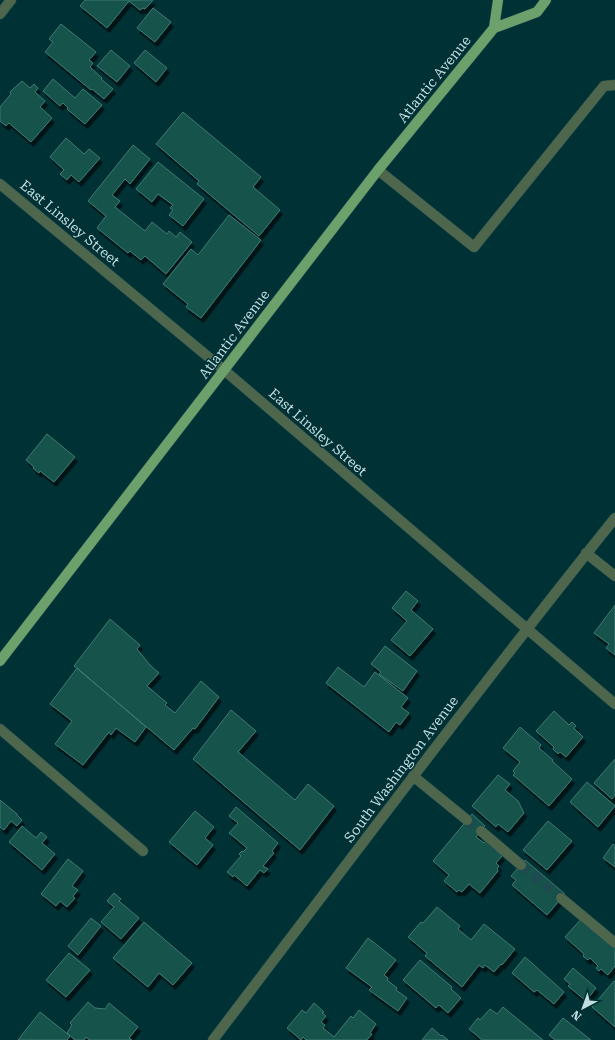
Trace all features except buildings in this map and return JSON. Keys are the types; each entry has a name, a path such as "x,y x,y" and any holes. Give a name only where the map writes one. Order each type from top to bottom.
{"main road":[{"path":"498,0 494,28 537,12 546,0"},
{"name":"Atlantic Avenue","path":"0,661 378,170 494,28"}],"street":[{"path":"0,14 11,0"},
{"path":"378,170 474,247 604,86 615,84"},
{"name":"East Linsley Street","path":"0,184 224,370 615,704"},
{"name":"South Washington Avenue","path":"213,1040 526,629 615,518"},
{"path":"586,553 615,576"},
{"path":"0,729 143,851"},
{"path":"413,776 467,820"},
{"path":"481,831 521,865"},
{"path":"561,898 615,943"}],"tunnel":[{"path":"467,820 481,831"},
{"path":"521,865 561,898"}]}
